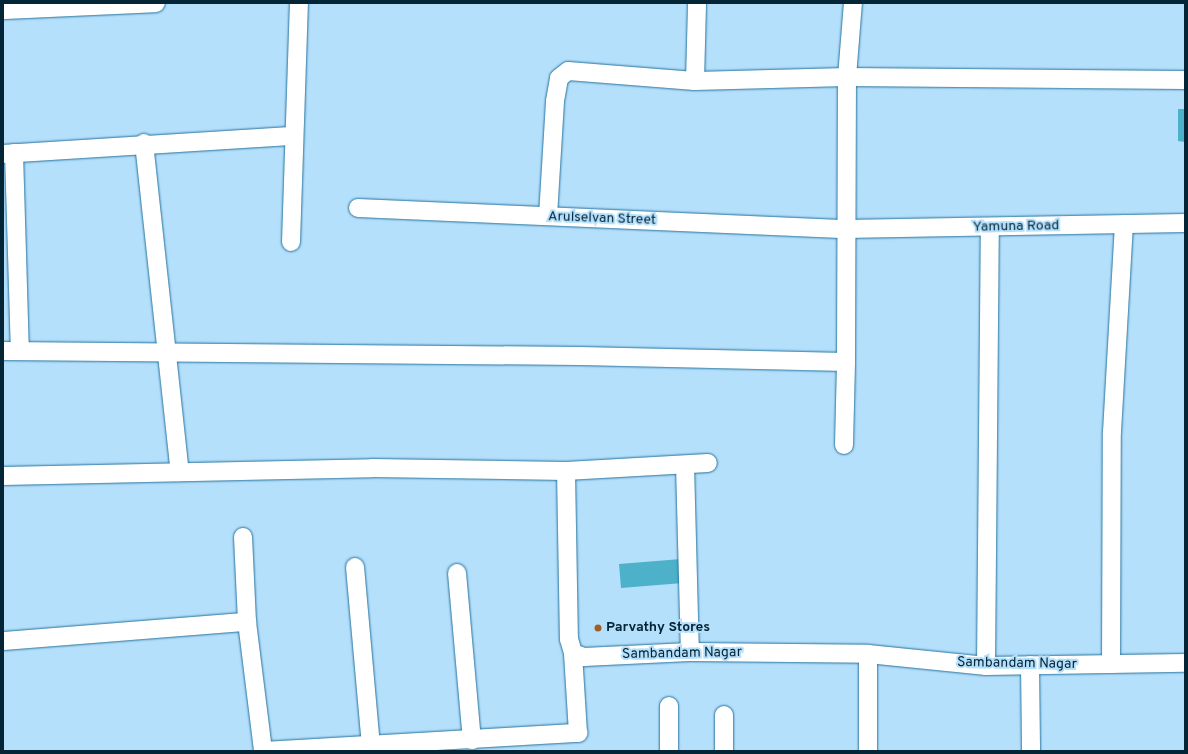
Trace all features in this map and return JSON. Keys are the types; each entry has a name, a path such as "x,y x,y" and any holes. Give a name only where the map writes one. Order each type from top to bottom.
{"street":[{"path":"3,10 156,3"},
{"path":"291,242 293,136 299,3"},
{"path":"695,81 697,3"},
{"path":"844,445 846,362 847,77 853,3"},
{"path":"548,216 556,101 559,78 563,73 695,81 847,77 1185,80"},
{"path":"293,136 144,143 9,154 11,350 166,353 588,356 846,362"},
{"path":"144,143 180,472"},
{"name":"Arulselvan Street","path":"358,208 847,229"},
{"name":"Yamuna Road","path":"847,229 990,228 1185,223"},
{"path":"1111,664 1112,432 1124,224"},
{"path":"986,666 990,228"},
{"path":"3,476 372,468 566,471 708,463"},
{"path":"685,464 690,652"},
{"path":"243,537 247,622 263,751 578,733 573,654 569,639 566,471"},
{"path":"355,567 372,745"},
{"path":"457,573 472,740"},
{"path":"3,641 247,622"},
{"name":"Sambandam Nagar","path":"573,654 584,657 690,652 868,654 986,666 1185,663"},
{"path":"868,654 868,751"},
{"path":"1030,665 1031,751"},
{"path":"669,706 669,751"},
{"path":"724,715 724,751"}],"building":[{"path":"1178,109 1185,109 1185,142 1178,141"},
{"path":"681,559 683,583 621,588 619,564"}],"place":[{"name":"Parvathy Stores","path":"598,628"}]}
